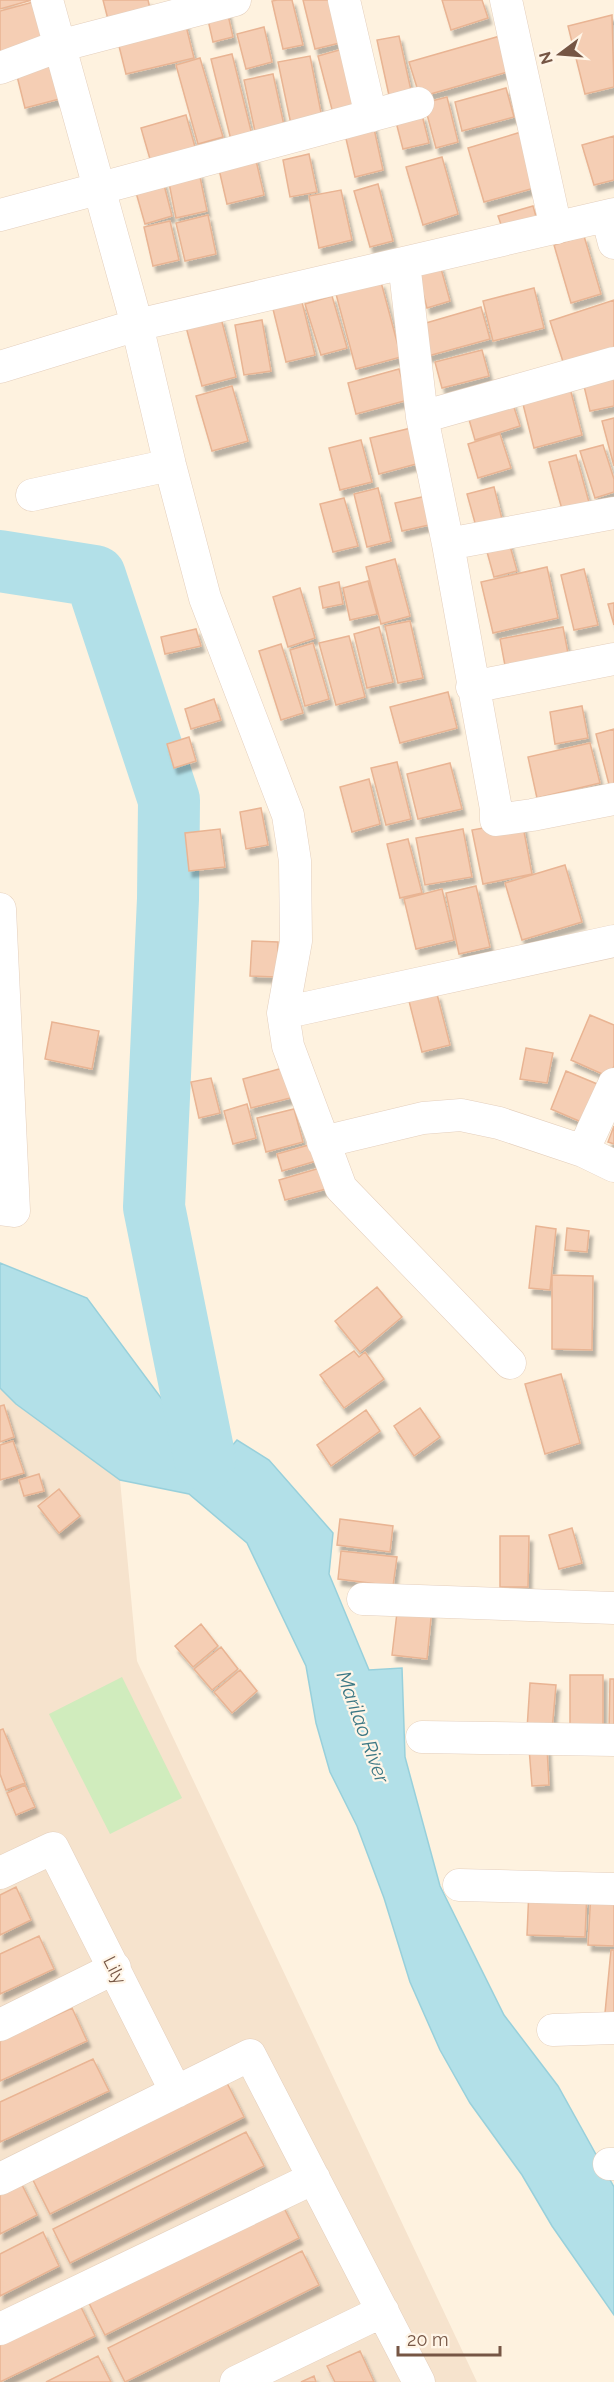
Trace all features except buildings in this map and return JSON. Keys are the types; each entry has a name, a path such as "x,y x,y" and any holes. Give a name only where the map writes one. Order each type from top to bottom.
{"street":[{"path":"47,0 137,325 170,465 206,598 288,815 295,861 296,941 283,1013 288,1046 341,1188 510,1364"},
{"path":"0,68 59,46 194,5 235,0"},
{"path":"344,0 371,116"},
{"path":"506,0 556,228"},
{"path":"0,215 418,103"},
{"path":"0,367 137,325 556,228 612,224"},
{"path":"404,263 422,417 448,544 472,687 496,808 495,819 532,815 614,799"},
{"path":"422,417 614,363"},
{"path":"32,495 170,465"},
{"path":"448,544 614,513"},
{"path":"472,687 614,659"},
{"path":"0,909 14,1211 0,1209"},
{"path":"283,1013 614,940"},
{"path":"584,1151 614,1084"},
{"path":"323,1142 423,1118 461,1115 499,1123 584,1151 614,1166"},
{"path":"363,1599 614,1608"},
{"path":"422,1737 614,1740"},
{"name":"Lily","path":"0,1873 53,1848 176,2092"},
{"path":"459,1885 614,1889"},
{"path":"0,2025 115,1968"},
{"path":"553,2030 614,2028"},
{"path":"0,2178 250,2055 419,2382"},
{"path":"0,2329 314,2178"},
{"path":"236,2382 383,2311"}],"shaded area":[{"path":"0,1388 16,1404 120,1480 137,1661 477,2382 0,2382"}],"green space":[{"path":"122,1677 182,1798 110,1834 49,1714"}],"water":[{"name":"Marilao River","path":"0,1263 87,1298 213,1468 237,1440 269,1460 333,1533 329,1574 369,1670 402,1668 405,1757 440,1886 504,2015 558,2086 614,2187 614,2315 552,2226 522,2175 470,2103 440,2050 410,1982 384,1898 357,1826 330,1772 316,1723 306,1666 247,1543 189,1494 120,1480 16,1404 0,1388"}],"waterway":[{"path":"0,561 95,576 169,800 168,899 154,1207 205,1460"}]}
